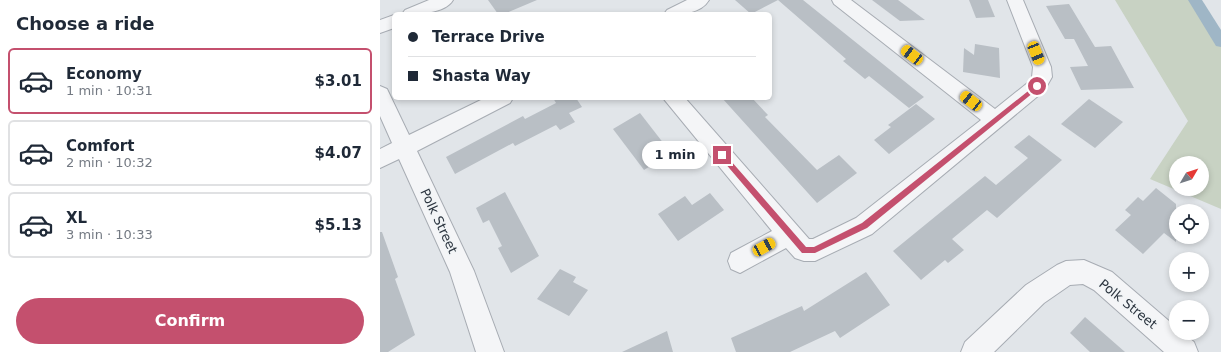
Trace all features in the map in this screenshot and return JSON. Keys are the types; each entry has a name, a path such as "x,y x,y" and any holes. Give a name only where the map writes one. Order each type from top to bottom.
{"street":[{"path":"416,12 445,0"},
{"path":"677,12 701,0"},
{"path":"840,0 995,120"},
{"path":"675,100 789,234 804,250 815,250 864,226 1037,86 1042,77 1042,67 1015,0"},
{"path":"380,27 392,22"},
{"name":"Polk Street","path":"380,94 462,271 490,352"},
{"path":"380,159 499,100"},
{"path":"740,261 789,234"},
{"name":"Polk Street","path":"975,352 1035,294 1066,273 1084,272 1103,281 1184,352"}],"green space":[{"path":"1115,0 1198,0 1221,40 1221,209 1190,196 1209,196 1209,156 1169,156 1169,187 1150,179 1188,121"}],"building":[{"path":"488,0 537,0 509,12 497,12"},
{"path":"735,0 778,0 755,12 749,12"},
{"path":"778,0 803,0 924,97 909,108 869,76 865,79 843,61 846,59"},
{"path":"872,0 898,0 925,20 900,21"},
{"path":"969,0 988,0 995,17 976,18"},
{"path":"1069,4 1095,47 1111,46 1134,88 1081,90 1070,67 1088,66 1074,39 1065,39 1046,6"},
{"path":"975,44 999,48 1000,78 963,72 964,48 974,55"},
{"path":"1089,99 1123,122 1095,148 1061,124"},
{"path":"554,100 577,100 582,107 569,113 575,122 560,130 556,125 515,146 513,143 455,174 446,157 523,116 525,119 556,103"},
{"path":"724,100 754,100 768,115 765,117 817,170 839,155 857,173 817,203"},
{"path":"916,104 935,119 889,154 874,140 891,127 888,125"},
{"path":"640,113 671,153 644,170 613,129"},
{"path":"1029,135 1062,160 997,218 987,210 952,239 964,250 948,263 945,260 921,280 893,251 985,176 996,185 1028,158 1014,147"},
{"path":"1156,188 1176,204 1169,204 1169,237 1164,233 1143,254 1115,230 1131,215 1125,210 1138,197 1143,201"},
{"path":"505,192 539,256 511,273 498,248 502,246 489,220 483,223 476,208"},
{"path":"710,193 724,210 678,241 658,214 685,196 692,205"},
{"path":"380,232 382,232 398,277 395,279 415,335 388,352 380,352"},
{"path":"560,269 576,277 573,282 588,290 569,316 537,299"},
{"path":"866,272 890,305 840,338 835,331 790,352 736,352 731,338 802,306 804,311"},
{"path":"1085,317 1125,352 1090,352 1070,333"},
{"path":"667,331 673,352 622,352"}],"waterway":[{"path":"1195,0 1221,42"}],"route":[{"path":"722,155 804,250 815,250 864,226 1037,86"}]}
